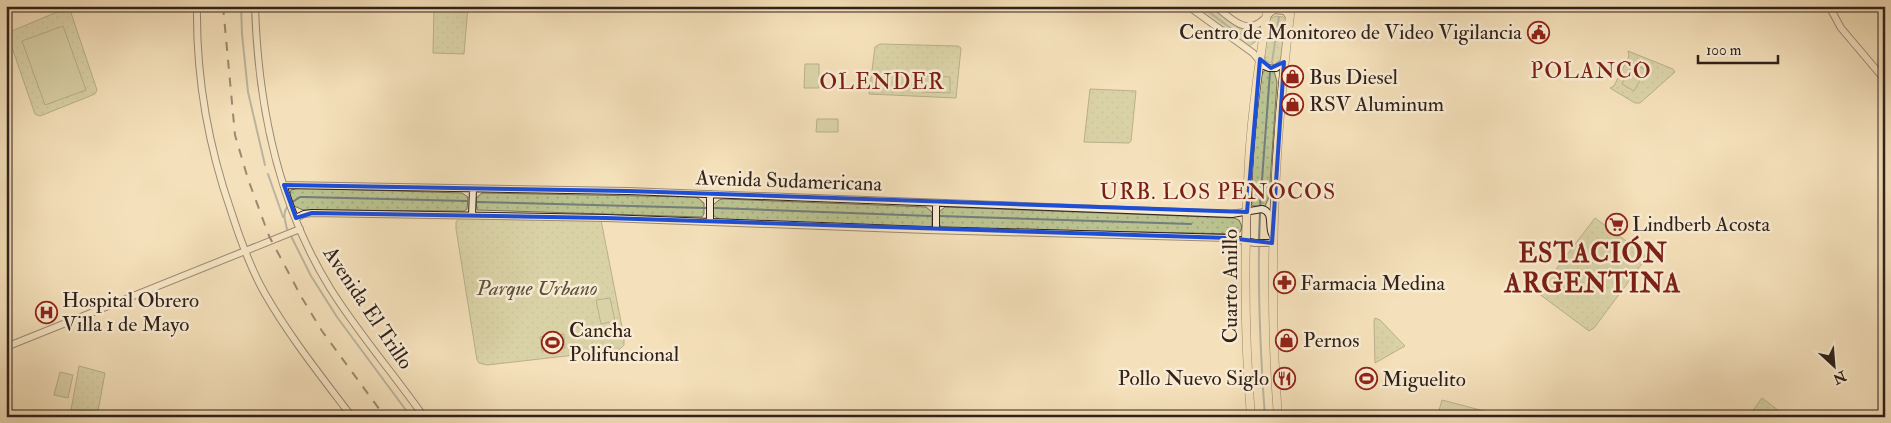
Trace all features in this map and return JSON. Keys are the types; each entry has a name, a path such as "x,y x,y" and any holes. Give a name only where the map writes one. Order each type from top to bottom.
{"highway":[{"name":"Cuarto Anillo","path":"1252,417 1248,347 1246,241 1249,160 1268,6"},
{"path":"1278,417 1269,243 1272,234 1279,109 1291,6"}],"street":[{"path":"196,6 198,61 210,140 221,184 245,251 264,292 283,322 352,417"},
{"name":"Avenida El Trillo","path":"255,6 260,85 272,144 290,204 300,229 330,288 424,417"},
{"path":"1188,6 1260,59 1264,66 1278,67 1284,62"},
{"path":"1215,6 1247,27 1256,25 1272,11 1280,10 1285,12 1290,18"},
{"path":"1829,6 1850,39 1885,80"},
{"path":"1833,15 1836,6"},
{"name":"Avenida Sudamericana","path":"284,185 710,194 1232,214 1266,210 1269,214 1272,234"},
{"path":"472,215 473,189"},
{"path":"710,194 710,222"},
{"path":"936,203 936,230"},
{"name":"Avenida Sudamericana","path":"296,218 312,213 472,215 1190,236 1234,238 1255,243 1269,243"},
{"path":"6,347 300,229"}],"highlighted area":[{"path":"1260,59 1271,68 1284,62 1272,243 1229,238 606,218 312,213 296,218 284,185 628,191 1247,212"}],"green space":[{"path":"434,6 468,6 464,54 433,53"},
{"path":"1191,6 1211,8 1239,27 1253,29 1260,27 1258,39 1248,46"},
{"path":"69,7 97,90 95,94 40,116 35,114 7,33"},
{"path":"1276,16 1283,17 1286,20 1280,61 1276,65 1266,61 1264,51 1270,19"},
{"path":"63,26 86,90 45,105 22,41"},
{"path":"880,44 958,46 961,48 956,98 869,94 875,47"},
{"path":"1628,51 1673,69 1675,72 1640,103 1635,103 1610,88 1614,86 1629,56"},
{"path":"1633,63 1646,70 1634,91 1622,84"},
{"path":"805,64 819,64 819,88 804,88"},
{"path":"1266,70 1274,71 1277,82 1269,197 1265,206 1253,206 1250,199 1260,78"},
{"path":"924,76 950,77 950,93 923,92"},
{"path":"1090,89 1136,91 1131,141 1129,143 1084,142"},
{"path":"817,119 838,119 838,132 816,132"},
{"path":"299,188 462,193 468,197 467,209 464,211 303,210 294,206 290,194 291,190"},
{"path":"482,193 694,197 704,203 704,214 702,217 477,210 476,198"},
{"path":"723,199 926,207 932,212 932,226 719,220 712,214 713,205"},
{"path":"945,207 1234,218 1239,220 1242,227 1237,234 942,228 938,218 939,212"},
{"name":"Parque Urbano","path":"459,218 601,220 624,345 619,350 487,365 479,363 456,229 456,222"},
{"path":"1595,218 1645,255 1644,261 1594,328 1589,331 1538,293"},
{"path":"610,298 615,321 601,324 596,300"},
{"path":"1375,318 1380,320 1405,346 1375,363 1374,321"},
{"name":"Cancha Polifuncional","path":"564,334 565,348 542,351 540,337"},
{"path":"79,366 105,373 98,411 71,410"},
{"path":"60,372 73,375 68,398 54,395"},
{"path":"1762,398 1787,417 1748,417"},
{"path":"1442,400 1507,417 1437,417"}],"waterway":[{"path":"241,6 248,92 265,165"},
{"path":"1201,6 1237,33 1255,38"},
{"path":"1272,62 1279,17"},
{"path":"1260,207 1270,72"},
{"path":"268,174 283,217"},
{"path":"291,203 300,197 467,201"},
{"path":"477,202 706,208"},
{"path":"287,229 285,214 288,206"},
{"path":"715,208 931,216"},
{"path":"1260,212 1260,314 1265,417"},
{"path":"940,216 1191,224"},
{"path":"291,236 311,276 337,317 411,417"}],"railway":[{"path":"223,6 235,135 248,179 269,236 322,331 385,417"}],"place":[{"name":"Centro de Monitoreo de Video Vigilancia","path":"1538,32"},
{"name":"Bus Diesel","path":"1293,77"},
{"name":"RSV Aluminum","path":"1293,104"},
{"name":"Lindberb Acosta","path":"1616,224"},
{"name":"Farmacia Medina","path":"1284,283"},
{"name":"Hospital Obrero Villa 1 de Mayo","path":"46,312"},
{"name":"Pernos","path":"1287,340"},
{"name":"Cancha Polifuncional","path":"553,342"},
{"name":"Pollo Nuevo Siglo","path":"1285,378"},
{"name":"Miguelito","path":"1366,379"}],"district":[{"name":"POLANCO","path":"1591,71"},
{"name":"OLENDER","path":"882,82"},
{"name":"URB. LOS PENOCOS","path":"1218,192"},
{"name":"ESTACIÓN ARGENTINA","path":"1593,269"}]}
